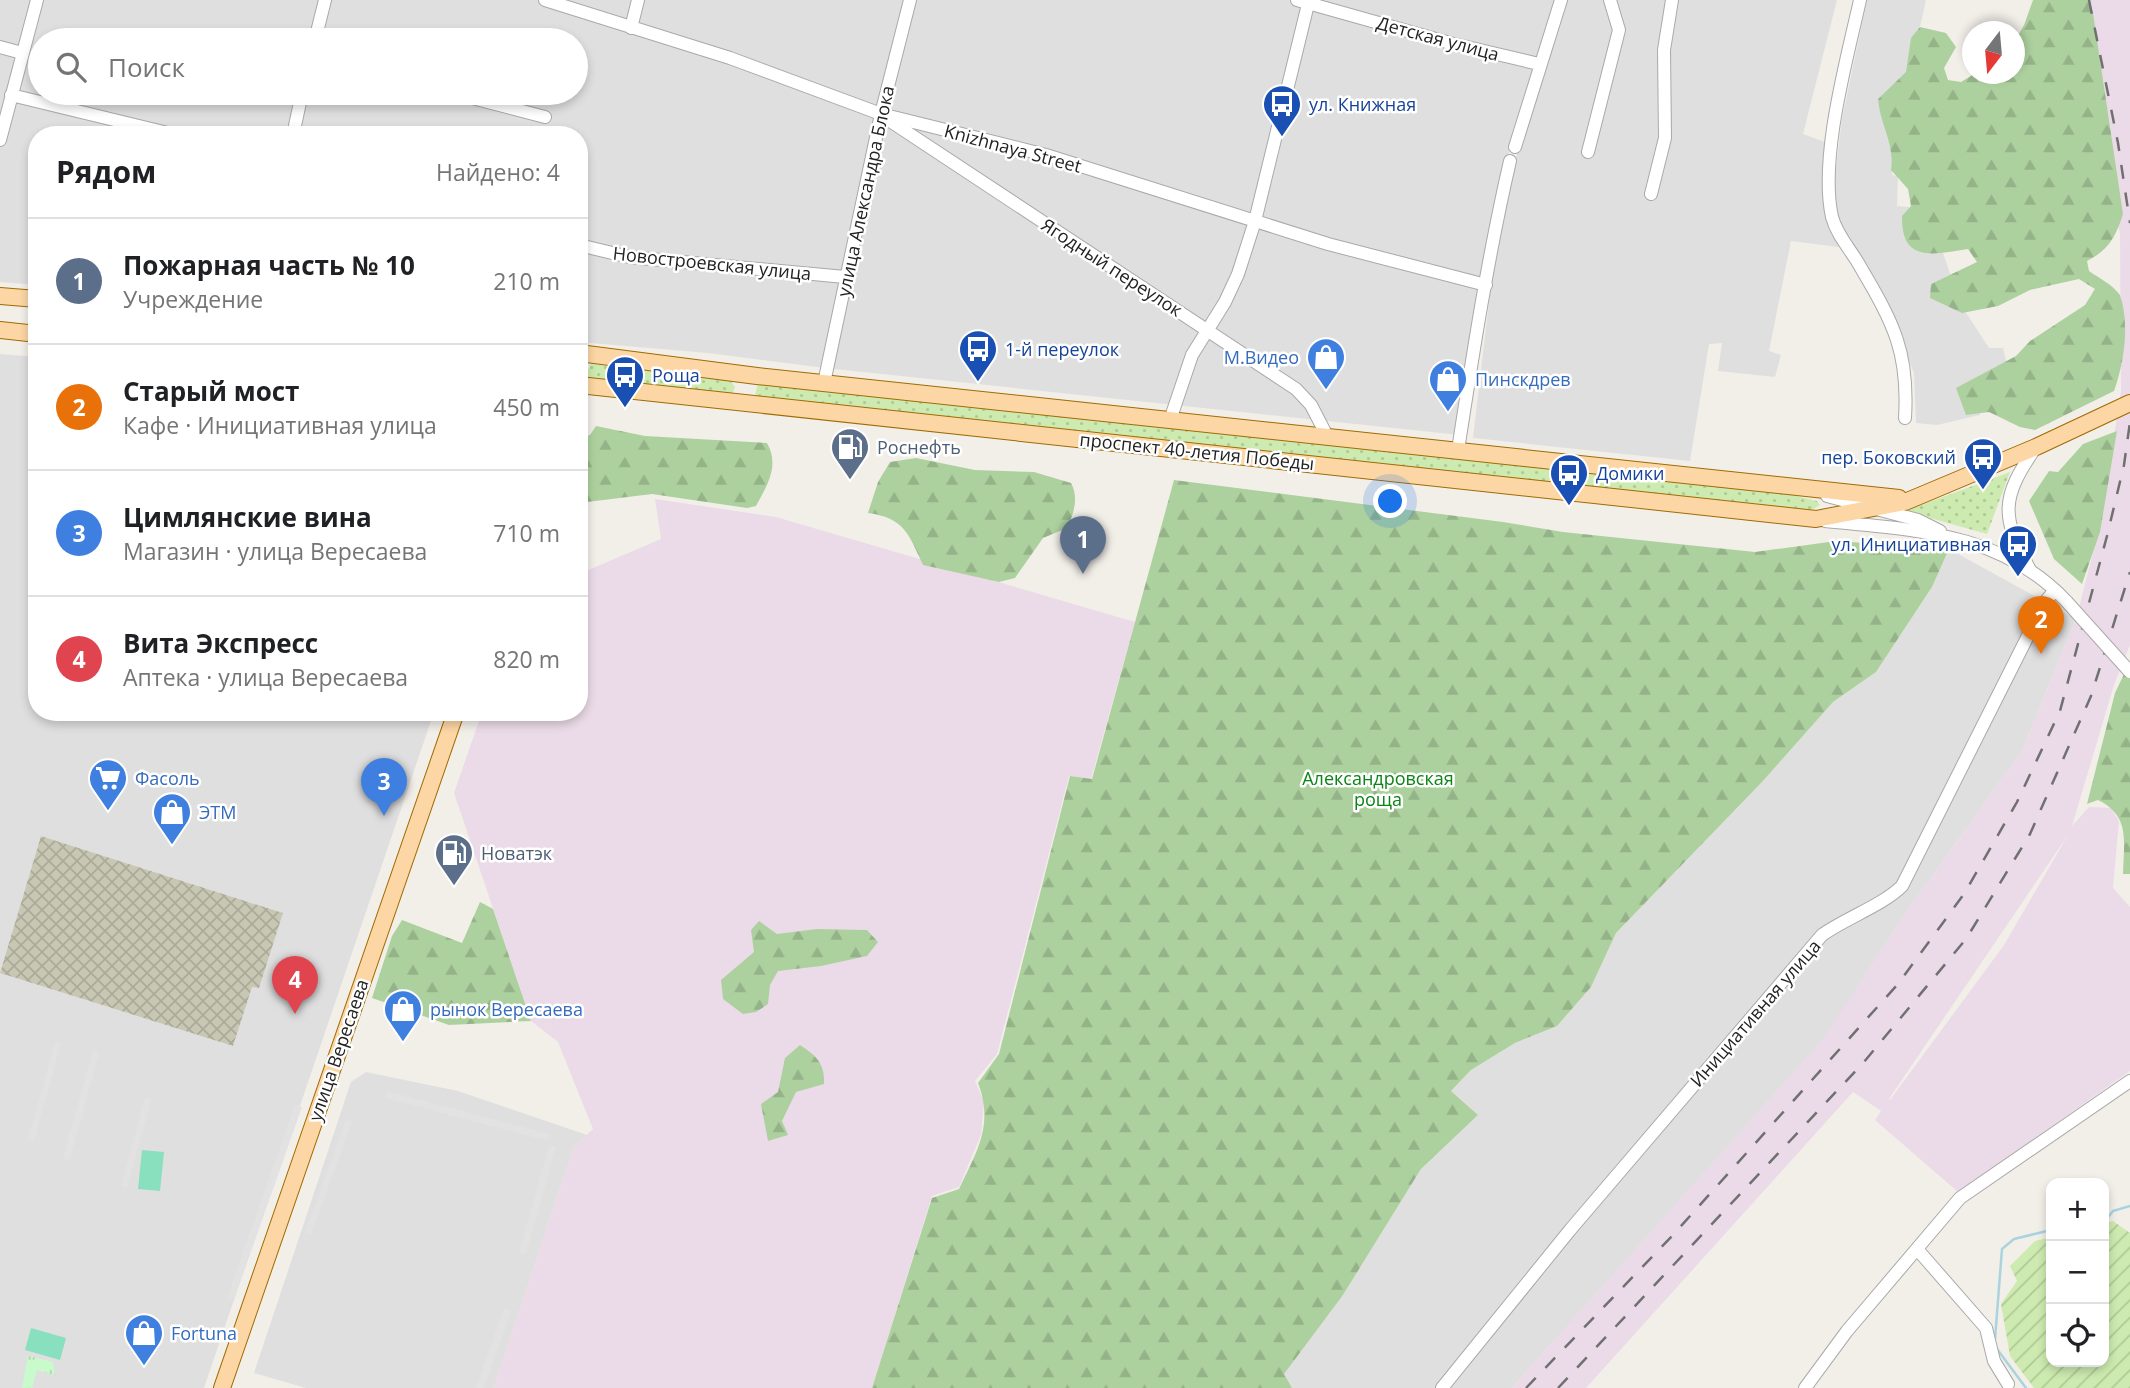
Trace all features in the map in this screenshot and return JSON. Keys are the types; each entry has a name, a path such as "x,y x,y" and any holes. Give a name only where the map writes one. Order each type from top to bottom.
{"main road":[{"path":"0,296 28,298"},
{"path":"0,330 28,333"},
{"name":"проспект 40-летия Победы","path":"588,359 1458,450 1867,497 1916,497"},
{"path":"729,402 737,397 742,388 739,378 733,374"},
{"path":"755,404 747,393 747,387 757,376"},
{"name":"проспект 40-летия Победы","path":"588,386 1816,519 1878,509 1916,497"},
{"path":"1916,497 2036,447 2130,403"},
{"name":"улица Вересаева","path":"222,1388 453,721"}],"street":[{"path":"29,28 37,0"},
{"path":"318,28 326,0"},
{"name":"Knizhnaya Street","path":"545,0 730,58 880,114 1046,155 1376,257 1486,285"},
{"path":"631,29 638,0"},
{"name":"улица Александра Блока","path":"824,383 880,114 910,0"},
{"path":"1515,148 1561,0"},
{"path":"1588,152 1619,30 1610,0"},
{"path":"1651,194 1665,138 1664,50 1672,0"},
{"path":"1860,0 1837,116 1829,198 1839,233 1861,268 1903,352 1908,387 1905,418"},
{"path":"1170,420 1192,355 1210,329 1238,274 1255,221 1305,1"},
{"name":"Детская улица","path":"1305,1 1450,43 1539,64"},
{"path":"0,140 28,32"},
{"path":"0,47 22,53"},
{"path":"11,95 28,99"},
{"path":"52,105 139,126"},
{"path":"295,126 299,105"},
{"path":"499,105 545,117"},
{"name":"Ягодный переулок","path":"880,114 953,165 1210,329 1296,389 1311,405 1327,436"},
{"path":"1458,450 1510,161"},
{"name":"Новостроевская улица","path":"588,247 629,257 845,277"},
{"path":"2030,571 2010,530 2008,506 2018,473 2036,447"},
{"path":"1803,489 1826,504 1822,515 1816,519"},
{"name":"проспект 40-летия Победы","path":"1803,489 1918,520 1953,537 2003,555 2055,590 2130,672"},
{"name":"проспект 40-летия Победы","path":"1816,519 1953,537"},
{"name":"Инициативная улица","path":"1442,1388 1570,1230 1822,935 1846,918 1890,898 1902,886 2045,602 2055,590"},
{"path":"1805,1388 1847,1331 1959,1198 2130,1081"},
{"path":"1917,1249 1986,1328 1994,1361 2008,1384"}],"shaded area":[{"path":"0,0 1837,0 1803,134 1830,144 1825,201 1839,247 1791,241 1769,351 1781,355 1775,377 1718,371 1722,343 1709,344 1690,461 1473,438 1495,251 1515,161 1555,14 1533,71 1492,211 1460,435 825,368 708,353 588,343 588,126 28,126 28,284 0,282"},
{"path":"1867,0 1926,0 1898,123 1892,175 1898,176 1897,206 1909,207 1912,232 1935,230 1961,305 1989,348 2003,348 2014,393 1979,400 1980,415 1937,425 1916,423 1914,373 1882,294 1837,219 1832,200 1842,119"},
{"path":"2070,0 2130,0 2130,645 2114,685 2072,826 2089,807 2111,808 2119,821 2113,888 2130,907 2130,1071 1958,1192 1875,1120 1881,1111 1853,1092 1586,1388 1512,1388 1822,1040 1910,907 2022,751 2076,619 2099,530 2121,392 2120,234","holes":["2068,835 2004,945 1890,1100"]},
{"path":"0,354 28,356 28,721 431,721 204,1388 0,1388","holes":["41,836 283,913 258,988 252,986 233,1046 0,973"]},
{"path":"655,499 776,517 1135,622 1091,779 1069,776 997,1054 975,1081 984,1102 981,1135 959,1187 932,1196 872,1388 494,1388 574,1147 593,1129 558,1042 531,1021 454,793 479,721 588,721 588,570 661,539"},
{"path":"1949,549 2076,619 2022,751 1910,907 1823,1040 1512,1388 1292,1388 1283,1374 1343,1295 1421,1169 1478,1115 1451,1091 1471,1070 1515,1043 1557,1026 1591,987 1616,933 1762,782 1833,702 1876,672 1932,587"},
{"path":"41,836 283,913 259,988 252,987 233,1046 0,973"},
{"path":"55,1042 61,1043 34,1141 28,1140"},
{"path":"93,1051 99,1052 70,1160 63,1158"},
{"path":"366,1072 458,1091 587,1135 574,1147 494,1388 306,1388 254,1373 351,1082"},
{"path":"387,1091 550,1134 548,1141 385,1098"},
{"path":"145,1098 151,1100 127,1188 121,1186"},
{"path":"295,1105 302,1107 234,1300 227,1298"},
{"path":"346,1119 352,1122 311,1235 305,1233"},
{"path":"549,1145 556,1147 526,1255 519,1253"},
{"path":"504,1308 511,1311 484,1388 476,1388"}],"green space":[{"path":"2033,0 2089,0 2123,214 2111,242 2087,261 2089,271 2120,295 2123,306 2123,356 2114,391 2035,430 2020,427 1989,412 1966,415 1956,388 2016,356 2030,341 2085,305 2095,289 2079,279 2030,290 1998,306 1962,313 1930,298 1931,284 1977,262 1968,249 1943,253 1922,252 1913,249 1907,242 1902,216 1911,206 1908,189 1891,170 1891,152 1878,99 1906,72 1911,38 1920,27 1946,33 1956,47 1944,68 1948,80 1962,81 1962,84 2025,84 2025,22"},
{"path":"591,364 730,380 735,387 732,395 588,381"},
{"path":"762,383 1763,488 1817,501 1820,505 1809,512 755,396 757,386"},
{"path":"596,426 645,436 767,443 771,451 772,468 756,506 747,508 652,494 588,502 590,435"},
{"path":"2117,431 2100,532 2082,584 2054,559 2029,501 2049,471 2058,472 2083,444"},
{"path":"916,458 975,470 1034,472 1071,483 1075,500 1070,522 1067,528 1043,538 1015,578 999,582 923,565 909,537 898,524 880,515 868,513 878,482 890,462"},
{"path":"2010,472 1987,534 1905,511"},
{"name":"Александровская роща","path":"1174,480 1563,532 1755,552 1836,541 1949,549 1932,587 1876,672 1833,702 1762,782 1616,933 1591,987 1557,1026 1515,1043 1471,1070 1451,1091 1478,1115 1421,1169 1343,1295 1284,1374 1292,1388 872,1388 932,1198 959,1189 981,1138 984,1112 978,1083 999,1054 1070,776 1092,779"},
{"path":"2126,670 2130,677 2130,874 2123,874 2123,830 2116,813 2098,800 2087,804 2115,693"},
{"path":"480,902 493,909 531,1021 449,1025 372,998 392,936 402,920 462,943"},
{"path":"759,921 777,934 817,929 867,930 878,942 867,956 821,966 778,971 770,985 768,1004 756,1012 743,1014 723,999 721,980 754,952 751,930"},
{"path":"800,1045 819,1061 824,1084 796,1092 782,1121 788,1135 768,1141 761,1104 778,1092 785,1058"},
{"path":"142,1150 164,1152 160,1191 138,1189"},
{"path":"2113,1221 2130,1233 2130,1388 2034,1388 2010,1356 2001,1304 2017,1281 2010,1266 2035,1241 2046,1238 2046,1367 2109,1367 2109,1222"},
{"path":"31,1328 66,1338 60,1360 25,1350"},
{"path":"28,1356 53,1362 55,1375 37,1370 32,1388 22,1388"}],"waterway":[{"path":"2109,1216 2113,1211 2130,1206"},
{"path":"1995,1339 2002,1249 2014,1239 2046,1231"},
{"path":"1997,1349 2026,1388"}],"railway":[{"path":"2089,0 2118,143 2130,223"},
{"path":"1526,1388 1673,1235 1898,984 1964,894 2017,802 2060,711 2107,536 2124,465 2130,422"},
{"path":"1558,1388 1864,1062 1966,939 2030,834 2091,696 2130,572"}],"place":[{"name":"ул. Книжная","path":"1282,138"},
{"name":"1-й переулок","path":"978,383"},
{"name":"М.Видео","path":"1326,391"},
{"name":"Роща","path":"625,409"},
{"name":"Пинскдрев","path":"1448,413"},
{"name":"Роснефть","path":"850,481"},
{"name":"пер. Боковский","path":"1983,491"},
{"name":"Домики","path":"1569,507"},
{"name":"Пожарная часть № 10","path":"1083,574"},
{"name":"ул. Инициативная","path":"2018,578"},
{"name":"Старый мост","path":"2041,654"},
{"name":"Фасоль","path":"108,812"},
{"name":"Цимлянские вина","path":"384,816"},
{"name":"ЭТМ","path":"172,846"},
{"name":"Новатэк","path":"454,887"},
{"name":"Вита Экспресс","path":"295,1014"},
{"name":"рынок Вересаева","path":"403,1043"},
{"name":"Fortuna","path":"144,1367"}]}
